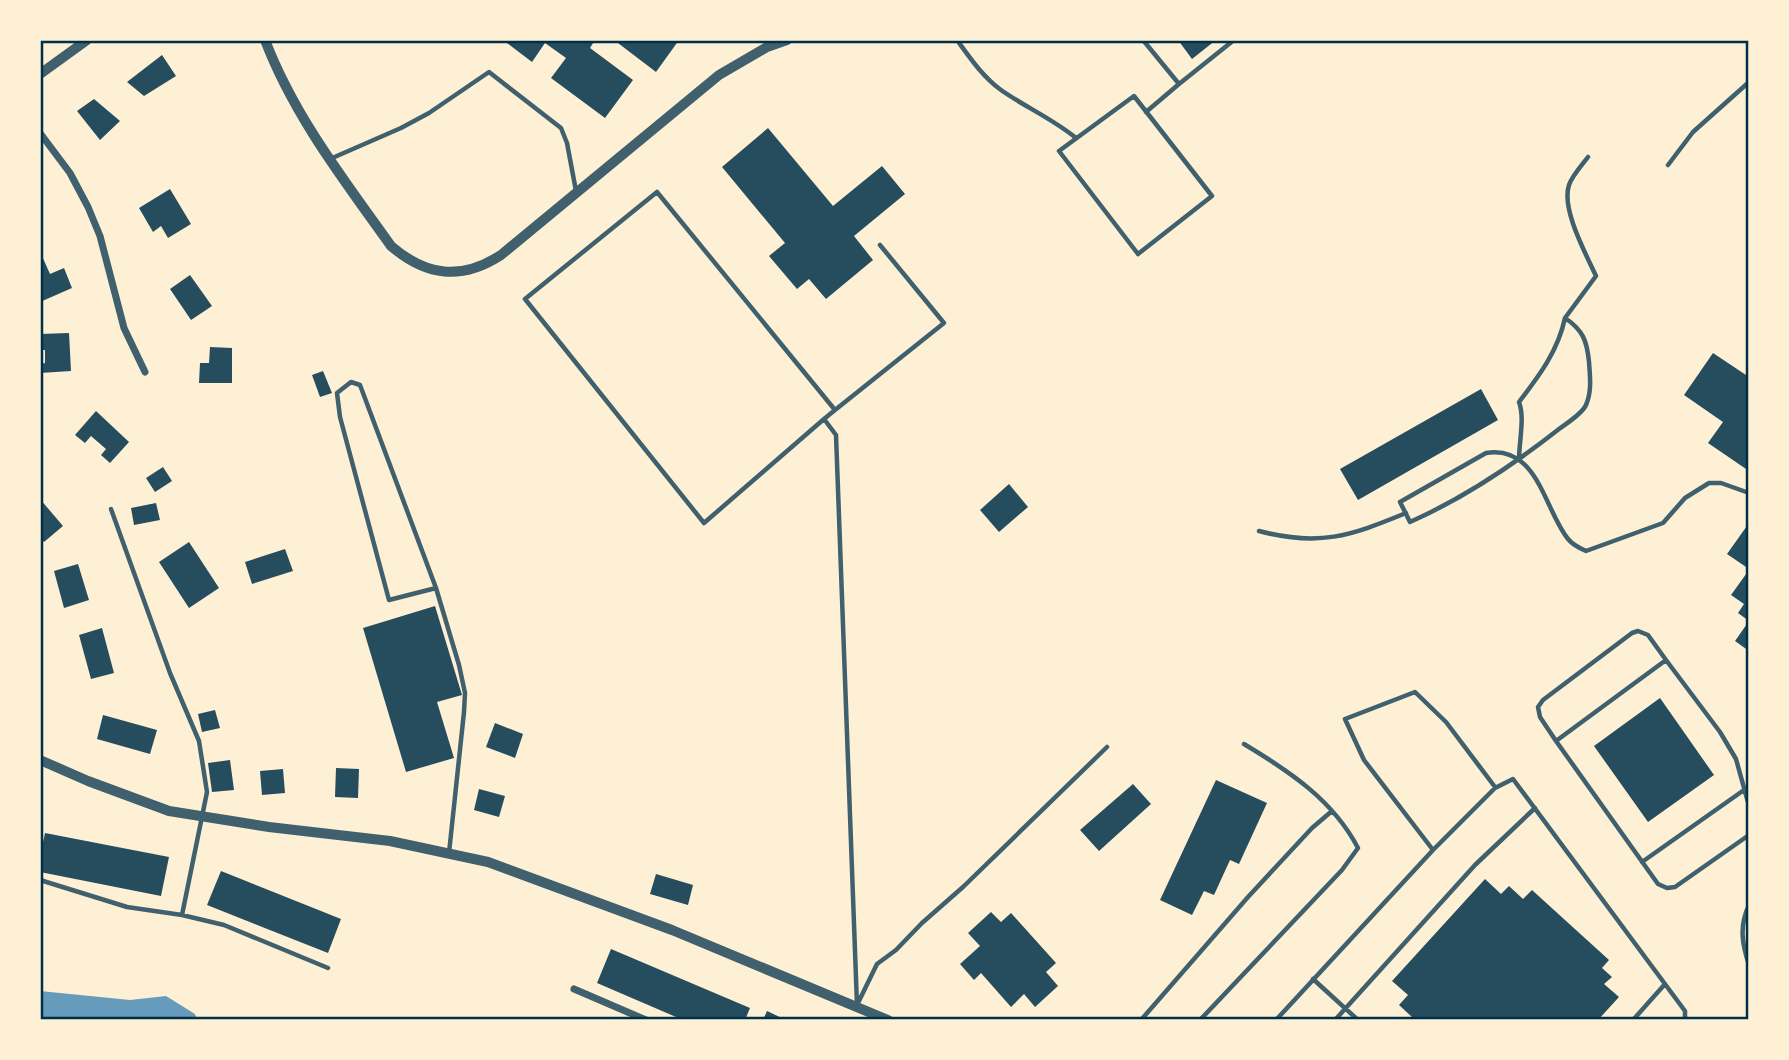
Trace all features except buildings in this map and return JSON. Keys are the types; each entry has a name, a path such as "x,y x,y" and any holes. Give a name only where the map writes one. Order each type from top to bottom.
{"street":[{"path":"40,74 87,40"},
{"path":"265,40 291,98 330,160 391,246 406,259 437,271 453,273 472,270 489,263 719,75 758,51 787,40"},
{"path":"40,133 69,173 88,207 100,236 124,328 145,372"},
{"path":"40,760 169,811 203,818 390,841 488,862 672,930 888,1020"},
{"path":"574,989 646,1020"}],"lane":[{"path":"957,40 984,74 1001,90 1076,138"},
{"path":"1143,40 1179,85"},
{"path":"1146,112 1234,40"},
{"path":"330,160 401,128 489,72 561,128 567,143 576,194"},
{"path":"1668,165 1693,132 1749,82"},
{"path":"1134,96 1212,197 1138,254 1059,151 1076,138 1134,96"},
{"path":"1519,460 1519,429 1523,415 1519,401 1553,353 1562,335 1565,318 1596,276 1567,201 1569,184 1587,157"},
{"path":"835,410 657,192 525,299 704,523 824,419 944,323 880,245"},
{"path":"1565,318 1580,328 1588,352 1591,388 1586,407 1519,460 1447,505 1410,522 1400,502 1486,453 1499,451 1519,460 1545,494 1565,536 1586,551 1662,523 1685,498 1709,482 1721,483 1749,493"},
{"path":"436,588 389,600 340,416 337,393 351,382 360,384 436,588 465,693 449,853"},
{"path":"824,419 836,435 857,1006"},
{"path":"111,509 170,673 199,741 207,792 181,915"},
{"path":"1259,531 1285,537 1328,539 1355,533 1406,513"},
{"path":"1749,806 1736,759 1720,732 1648,635 1638,631 1632,633 1543,700 1538,707 1540,717 1556,741 1658,884 1667,888 1675,887 1749,835"},
{"path":"1556,741 1666,660"},
{"path":"1433,850 1364,760 1345,719 1415,692 1446,722 1495,788"},
{"path":"1200,1020 1342,870 1357,848 1348,830 1332,811 1294,775 1244,744"},
{"path":"857,1006 877,964 896,950 963,887 1107,747"},
{"path":"1276,1020 1433,850 1495,788 1513,779 1685,1011 1685,1020"},
{"path":"1642,862 1744,790"},
{"path":"1335,1020 1475,865 1535,808"},
{"path":"1141,1020 1257,887 1312,828 1332,811"},
{"path":"40,880 127,908 181,915 224,925 328,968"},
{"path":"1749,905 1742,923 1743,943 1749,965"},
{"path":"1743,943 1749,950"},
{"path":"1314,979 1358,1020"},
{"path":"1633,1020 1665,984"}],"water":[{"path":"40,991 130,1000 166,996 195,1014 197,1020 40,1020"}]}
